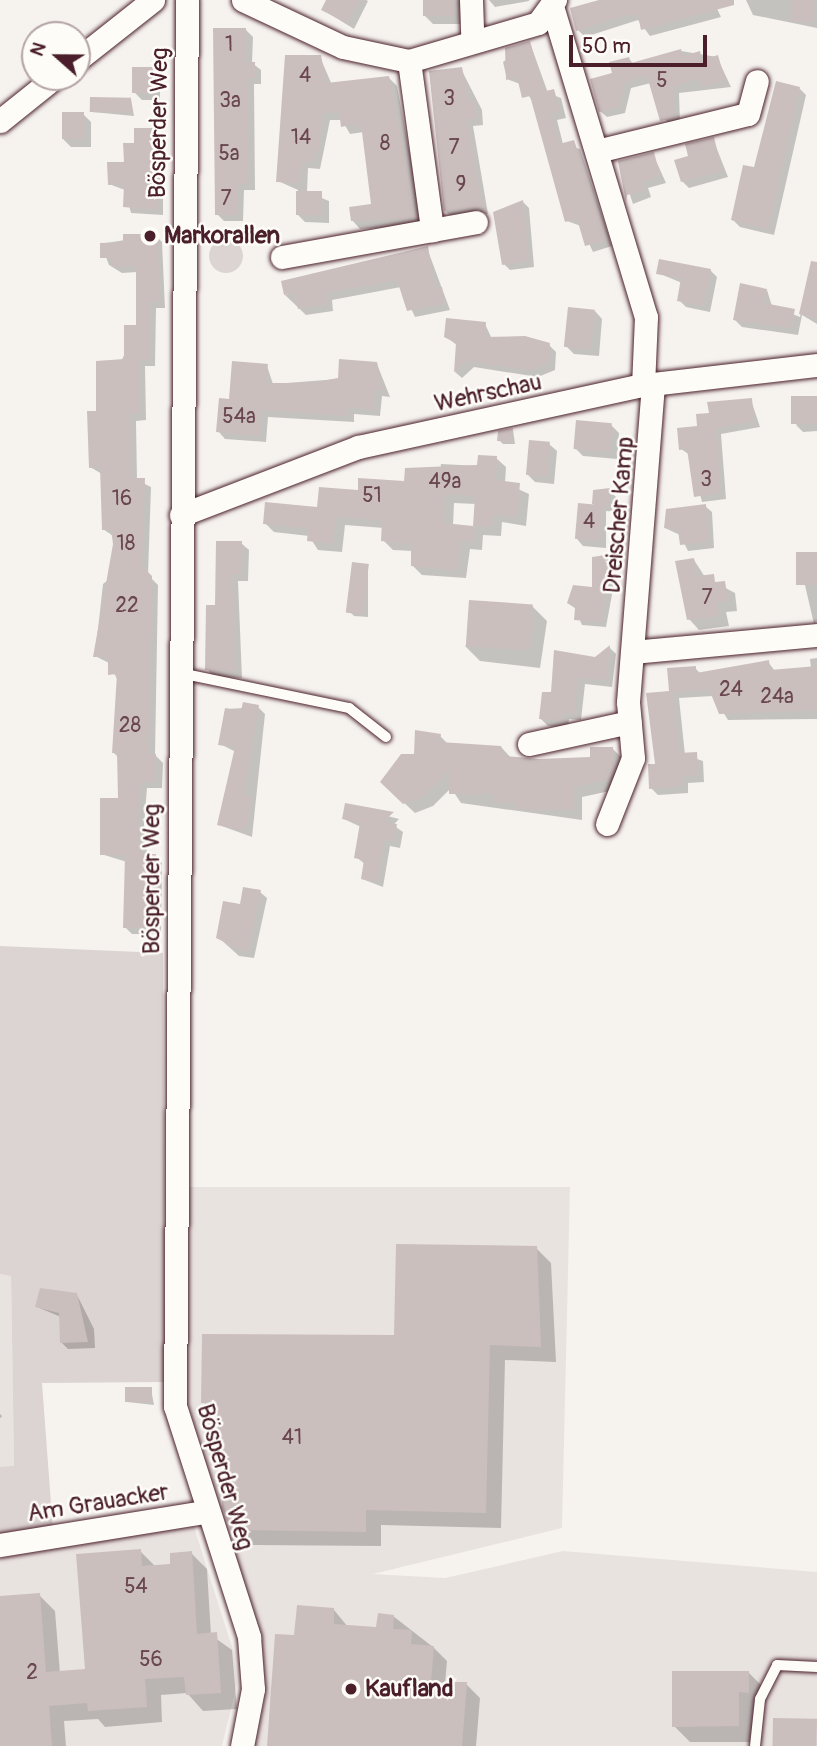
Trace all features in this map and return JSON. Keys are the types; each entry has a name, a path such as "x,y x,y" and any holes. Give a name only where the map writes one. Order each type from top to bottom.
{"street":[{"path":"91,49 153,0"},
{"name":"Bösperder Weg","path":"187,0 175,1406 204,1512 249,1637 253,1689 242,1746"},
{"path":"243,0 343,47 409,61 472,38 538,23 554,3"},
{"path":"471,0 472,38"},
{"name":"Dreischer Kamp","path":"554,3 646,317 648,385 630,722 633,758 607,824"},
{"path":"409,61 432,230"},
{"path":"597,151 748,114 757,81"},
{"path":"0,121 38,91"},
{"path":"282,257 475,222"},
{"name":"Wehrschau","path":"181,515 358,447 648,385 817,365"},
{"path":"633,652 817,635"},
{"path":"529,744 630,722"},
{"name":"Am Grauacker","path":"0,1545 204,1512"}],"lane":[{"path":"180,673 349,708 386,737"},
{"path":"755,1746 760,1699 773,1671 791,1662 817,1667"}],"shaded area":[{"path":"226,239 238,244 243,256 238,268 226,273 214,268 209,256 214,244"},
{"path":"0,946 163,953 165,1382 42,1383 53,1530 0,1537 0,1467 14,1466 11,1276 0,1274"},
{"path":"184,1187 570,1187 562,1528 373,1574 445,1578 563,1551 817,1572 817,1746 254,1746 261,1657 186,1395"},
{"path":"0,1274 11,1275 14,1467 0,1467"},
{"path":"187,1505 234,1653 237,1684 222,1746 0,1746 0,1538"}],"building":[{"path":"326,0 359,0 347,23 321,10"},
{"path":"423,0 454,0 454,16 423,16"},
{"path":"599,0 734,0 734,5 641,30 638,16 630,14 576,31 570,8"},
{"path":"792,0 813,0 813,22 792,22"},
{"path":"213,28 246,28 246,62 255,62 255,78 248,78 248,184 237,184 237,215 215,215"},
{"path":"530,41 542,84 546,91 554,89 560,111 551,113 559,144 574,140 607,240 585,246 577,219 565,222 530,96 522,98 517,77 506,80 505,48"},
{"path":"681,49 683,56 700,51 702,60 718,55 725,80 702,87 700,78 673,87 674,118 660,121 647,76 625,82 619,107 599,112 590,79 612,73 609,62 629,57 631,63"},
{"path":"285,55 321,55 326,83 389,76 416,218 351,221 349,207 371,204 362,132 356,124 341,127 339,112 322,113 319,151 313,151 313,162 301,161 300,183 276,182"},
{"path":"132,67 153,67 153,93 132,93"},
{"path":"462,67 469,102 475,101 477,118 467,120 482,207 444,211 429,71"},
{"path":"776,81 800,87 768,229 731,220 743,165 754,167"},
{"path":"90,97 131,98 131,113 90,112"},
{"path":"62,112 84,112 84,139 62,139"},
{"path":"134,128 158,128 157,210 123,207 124,184 108,185 107,162 124,162 123,143 134,143"},
{"path":"714,137 722,171 681,182 674,160 688,156 685,144"},
{"path":"654,152 660,176 642,181 645,190 627,195 626,202 618,161"},
{"path":"296,191 322,191 322,215 296,215"},
{"path":"523,200 529,261 502,265 493,212"},
{"path":"123,234 156,234 159,271 159,301 150,301 149,360 139,360 140,414 130,414 131,478 145,478 142,566 152,576 148,754 156,754 156,782 141,782 138,817 141,854 156,854 154,928 123,928 125,855 100,855 100,798 118,798 117,753 112,753 117,674 108,675 108,657 93,657 113,544 111,530 102,530 100,467 89,468 87,411 96,411 96,361 124,359 124,325 136,325 136,266 113,267 112,258 100,258 100,243 123,242"},
{"path":"428,246 435,289 442,287 445,303 407,311 397,280 326,293 328,304 298,309 295,293 284,295 281,281"},
{"path":"659,259 711,269 703,306 677,301 681,278 656,274"},
{"path":"811,261 817,262 817,319 799,314"},
{"path":"740,283 767,289 764,303 795,309 791,328 733,320"},
{"path":"568,307 595,310 591,350 564,347"},
{"path":"446,318 486,322 485,337 525,336 550,343 548,363 530,370 467,361 454,372 456,343 444,337"},
{"path":"339,359 377,362 383,390 375,390 373,410 348,407 347,416 261,410 259,436 216,432 219,398 229,399 232,361 268,364 266,383 310,383 338,378"},
{"path":"791,396 817,396 817,424 791,424"},
{"path":"752,398 754,421 716,428 720,493 694,497 687,449 679,450 677,428 697,426 696,414 709,413 707,402"},
{"path":"576,420 612,423 609,452 573,449"},
{"path":"513,428 512,442 497,441 498,431"},
{"path":"529,440 550,442 547,477 526,475"},
{"path":"478,455 497,456 496,480 520,483 517,517 493,514 492,527 474,526 473,541 461,540 457,570 411,566 411,544 381,541 382,520 336,517 333,544 307,541 308,528 263,524 265,502 317,507 319,487 358,490 358,478 404,481 405,468 477,465","holes":["445,494 475,496 473,526 444,523"]},
{"path":"610,488 609,506 592,504 593,490"},
{"path":"578,503 603,505 600,541 575,539"},
{"path":"706,504 708,542 680,545 678,530 664,528 666,509"},
{"path":"216,541 242,541 241,574 232,574 235,671 205,670 206,605 215,605"},
{"path":"796,552 817,552 817,585 796,585"},
{"path":"612,554 601,622 574,620 575,608 567,603 573,585 592,587 592,557"},
{"path":"694,558 697,576 714,574 715,582 725,581 728,601 716,602 719,616 687,620 675,561"},
{"path":"352,562 369,564 363,615 346,613"},
{"path":"469,600 533,604 530,650 466,646"},
{"path":"610,645 606,680 578,678 574,714 562,713 561,721 539,719 542,692 551,692 554,650 595,657"},
{"path":"769,660 770,670 817,666 817,710 719,714 709,689 673,692 679,753 697,752 698,775 682,777 682,786 649,789 648,764 655,764 646,693 669,691 667,668 696,666 696,673"},
{"path":"243,702 259,705 244,794 252,796 245,831 217,825 235,747 218,745 225,708 241,711"},
{"path":"415,730 441,734 440,742 501,746 504,756 539,759 590,757 590,747 613,747 613,770 610,779 573,787 573,810 516,809 516,803 493,802 493,794 449,794 449,770 423,797 403,804 380,782 401,754 414,754"},
{"path":"345,803 394,812 384,821 397,824 394,842 384,840 377,882 361,879 364,860 354,858 360,823 342,819"},
{"path":"243,887 261,890 247,953 216,938 223,901 240,904"},
{"path":"396,1244 537,1246 541,1347 490,1345 486,1513 366,1510 366,1532 231,1530 222,1507 223,1458 217,1458 218,1403 201,1403 202,1334 394,1335"},
{"path":"40,1288 77,1293 88,1342 60,1343 59,1313 35,1307"},
{"path":"125,1387 152,1387 152,1402 125,1402"},
{"path":"141,1549 142,1566 170,1564 170,1553 192,1551 197,1634 217,1632 221,1693 186,1695 184,1677 145,1679 147,1707 88,1711 87,1703 49,1706 52,1746 0,1746 0,1596 40,1593 46,1672 85,1669 76,1554"},
{"name":"Kaufland","path":"297,1605 334,1608 334,1624 376,1627 378,1613 394,1615 393,1629 412,1630 411,1644 434,1646 431,1682 467,1682 462,1746 267,1746 275,1634 294,1635"},
{"path":"672,1671 749,1671 749,1693 739,1692 739,1726 672,1727"},
{"path":"773,1718 817,1719 817,1746 773,1746"}],"place":[{"name":"Markorallen","path":"150,236"},
{"name":"Kaufland","path":"351,1689"}]}
